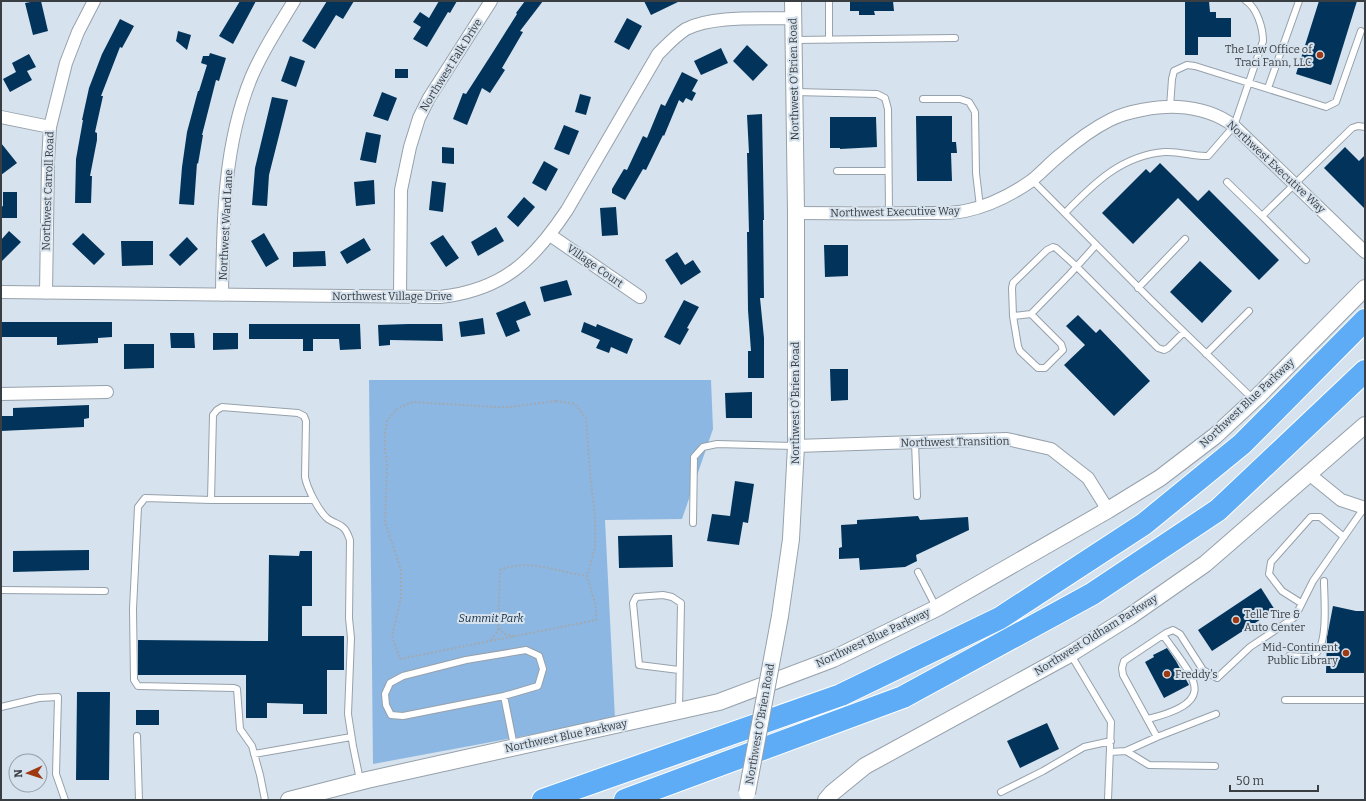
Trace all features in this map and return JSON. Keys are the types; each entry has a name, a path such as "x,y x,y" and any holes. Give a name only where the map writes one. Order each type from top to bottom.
{"highway":[{"path":"543,800 841,695 1000,618 1144,524 1242,444 1365,320"},
{"path":"625,800 903,697 1092,594 1218,510 1365,371"}],"street":[{"name":"Northwest Carroll Road","path":"46,293 50,127 66,64 78,32 94,1"},
{"name":"Northwest Ward Lane","path":"222,295 224,201 234,132 251,78 270,40 294,1"},
{"name":"Northwest Falk Drive","path":"400,297 401,190 410,147 419,118 429,98 491,1"},
{"name":"Northwest O'Brien Road","path":"747,796 780,616 791,539 796,446 796,213 793,1"},
{"name":"Northwest Village Drive","path":"1,292 440,297 459,295 494,283 512,272 534,254 550,235 658,54 673,38 701,23 714,20 793,18"},
{"name":"Northwest Executive Way","path":"796,213 958,212 980,207 1008,196 1032,180 1075,143 1111,119 1129,113 1170,107 1201,110 1227,120 1365,252"},
{"path":"1,117 50,127"},
{"name":"Village Court","path":"550,235 640,297"},
{"name":"Northwest Blue Parkway","path":"289,800 360,782 719,702 833,659 937,608 1108,510 1160,478 1215,436 1254,400 1365,288"},
{"path":"1,394 107,392"},
{"name":"Northwest Oldham Parkway","path":"826,800 832,793 865,766 1070,654 1129,617 1205,564 1365,424"},
{"name":"Northwest Transition","path":"796,446 1007,439 1051,449 1088,478 1108,510"},
{"path":"1309,474 1341,500 1365,507"}],"lane":[{"path":"829,40 830,1"},
{"path":"1065,213 1097,181 1116,168 1139,157 1150,154 1167,152 1186,153 1202,157 1208,156 1234,126 1263,41 1263,34 1252,6 1246,1"},
{"path":"1268,88 1299,1"},
{"path":"1170,107 1174,71 1187,65 1249,82 1326,107 1336,102 1361,31"},
{"path":"793,40 955,38"},
{"path":"794,92 877,94 885,98 888,109 889,213"},
{"path":"923,99 960,99 968,102 976,112 976,173 980,207"},
{"path":"1262,216 1352,128 1365,126"},
{"path":"837,171 888,171"},
{"path":"1032,180 1138,288 1254,400"},
{"path":"1228,182 1306,260"},
{"path":"1138,288 1186,239"},
{"path":"1013,316 1031,314 1096,244"},
{"path":"1031,314 1063,347 1063,350 1045,368 1038,368 1020,350 1018,346 1013,316 1012,285 1047,250 1053,247 1076,266 1158,348 1164,350 1168,348 1184,332"},
{"path":"1206,354 1249,311"},
{"path":"211,500 213,415 217,410 222,408 298,413 304,416 306,421 305,477 307,486 314,500 327,518 341,525 347,530 350,540 349,618 351,638 348,714 360,782"},
{"path":"915,442 917,496"},
{"path":"693,523 694,457 703,447 717,444 796,446"},
{"path":"265,800 252,746 240,729 237,689 138,686 134,680 133,610 138,507 145,498 211,500 314,500"},
{"path":"1157,737 1123,675 1122,668 1124,661 1173,630 1180,634 1203,670 1217,678 1250,647 1295,617 1313,581 1365,507"},
{"path":"1301,603 1282,591 1269,574 1271,562 1311,517 1320,517 1344,537"},
{"path":"918,572 937,608"},
{"path":"1289,656 1309,657 1316,654 1321,646 1324,633 1324,581"},
{"path":"1,590 105,591"},
{"path":"679,670 640,665 633,603 636,597 663,595 672,597 681,603 679,711"},
{"path":"1148,719 1165,715 1182,708 1194,697 1196,687 1192,675 1163,635"},
{"path":"526,650 540,656 543,669 538,686 504,696 403,716 391,715 386,705 385,694 390,683 403,676 459,662 526,650"},
{"path":"1070,654 1111,722 1108,800"},
{"path":"504,696 514,748"},
{"path":"1,707 39,698 58,697 56,774 65,800"},
{"path":"1285,700 1365,700"},
{"path":"1110,752 1126,751 1216,714"},
{"path":"137,736 139,800"},
{"path":"254,754 351,737"},
{"path":"1001,792 1084,748 1110,741"},
{"path":"1126,751 1150,765 1215,766"}],"path":[{"path":"556,401 574,404 586,418 595,516 595,547 587,576 596,606 596,620 514,636 400,659 392,636 401,598 401,570 385,522 387,465 385,432 388,420 398,408 412,402 510,407 556,401"},
{"path":"490,641 498,631 500,570 508,566 532,566 554,568 587,576"},
{"path":"498,627 504,634 514,636"}],"green space":[{"name":"Summit Park","path":"369,380 711,380 713,429 682,519 605,520 615,719 373,764"}],"building":[{"path":"41,1 48,31 33,35 25,3"},
{"path":"240,1 256,1 233,44 219,36"},
{"path":"327,1 354,1 343,19 336,15 315,49 302,41"},
{"path":"439,1 457,1 450,13 448,12 427,47 413,39 421,27 413,22 420,12 429,18"},
{"path":"525,1 543,1 520,31 523,32 502,68 505,70 490,93 482,88 467,125 453,119 463,93 466,94"},
{"path":"644,1 680,1 651,15"},
{"path":"850,1 893,1 894,11 874,11 875,15 859,15 859,11 850,11"},
{"path":"1185,1 1209,1 1210,12 1216,12 1216,18 1231,18 1231,37 1198,37 1198,55 1185,55"},
{"path":"1319,1 1357,1 1331,85 1296,74"},
{"path":"627,18 642,26 629,50 614,42"},
{"path":"120,19 134,26 122,48 120,47 101,96 103,96 95,132 97,133 97,140 90,176 92,176 91,203 75,203 76,159 89,88 102,54"},
{"path":"178,31 191,35 187,50 176,41"},
{"path":"747,45 768,65 753,81 733,61"},
{"path":"721,48 728,63 701,75 694,61"},
{"path":"210,53 226,58 219,81 216,80 202,135 198,164 197,163 194,205 179,204 187,132 207,65 201,63 203,56 209,56"},
{"path":"29,54 36,67 27,71 32,80 10,92 3,79 16,72 12,63"},
{"path":"290,56 305,61 296,87 281,81"},
{"path":"395,69 408,69 408,78 395,78"},
{"path":"682,72 698,80 692,91 696,93 692,101 686,98 683,103 679,100 664,136 663,135 646,170 643,169 625,200 612,193 612,189 624,169 627,170 643,136 647,138 661,104 665,106"},
{"path":"382,92 397,98 388,121 373,116"},
{"path":"580,94 591,97 586,115 575,112"},
{"path":"272,97 288,100 269,175 267,206 252,205 255,168"},
{"path":"762,114 764,298 760,298 764,338 764,378 748,378 748,351 751,351 748,310 747,232 749,232 747,153 749,153 747,115"},
{"path":"916,116 952,116 952,142 956,142 957,153 951,153 952,181 917,181"},
{"path":"830,117 876,117 877,147 840,149 830,148"},
{"path":"564,125 579,131 569,155 554,149"},
{"path":"366,132 381,135 376,163 360,160"},
{"path":"1,143 17,163 1,175"},
{"path":"442,147 454,148 454,164 442,163"},
{"path":"1345,147 1359,161 1365,155 1365,209 1324,168"},
{"path":"544,161 558,169 546,191 532,183"},
{"path":"1160,163 1198,201 1209,190 1279,260 1259,280 1178,198 1133,244 1102,213 1146,169 1150,173"},
{"path":"374,180 375,204 356,206 354,182"},
{"path":"432,181 446,183 443,212 429,210"},
{"path":"3,192 17,192 17,218 1,218"},
{"path":"524,197 535,207 518,227 507,217"},
{"path":"616,207 618,235 602,236 600,208"},
{"path":"496,227 504,241 478,256 471,242"},
{"path":"9,231 21,242 1,262 1,240"},
{"path":"83,233 105,254 94,265 72,244"},
{"path":"264,233 279,259 266,267 251,241"},
{"path":"443,235 459,258 446,267 430,243"},
{"path":"187,237 198,249 180,266 169,255"},
{"path":"364,238 371,250 347,264 340,252"},
{"path":"121,241 153,241 153,265 122,266"},
{"path":"824,245 848,245 848,276 825,277"},
{"path":"325,251 326,266 293,267 293,252"},
{"path":"677,252 685,265 693,260 701,272 681,285 665,260"},
{"path":"1200,261 1232,291 1202,323 1170,292"},
{"path":"567,280 572,295 544,302 540,287"},
{"path":"684,300 699,307 687,328 689,329 680,345 664,337"},
{"path":"525,301 531,315 516,321 520,331 506,337 496,313"},
{"path":"1078,315 1096,333 1100,329 1150,381 1114,416 1064,365 1085,345 1066,326"},
{"path":"483,318 485,334 461,337 459,322"},
{"path":"1,322 112,322 112,337 98,338 98,343 57,345 57,337 1,337"},
{"path":"584,322 596,327 597,324 633,339 627,354 611,347 609,353 596,348 600,340 581,332"},
{"path":"249,324 360,324 361,349 340,350 339,339 313,339 313,351 303,351 303,339 249,339"},
{"path":"442,324 443,341 390,340 390,345 379,346 378,325"},
{"path":"170,333 194,333 195,348 171,348"},
{"path":"213,333 238,333 238,349 213,350"},
{"path":"124,344 154,344 154,368 124,369"},
{"path":"830,369 848,369 848,400 831,401"},
{"path":"752,392 752,418 726,418 725,393"},
{"path":"89,405 89,418 84,419 84,427 1,431 1,416 13,416 13,408"},
{"path":"735,481 754,484 748,523 743,522 739,545 707,541 712,514 730,516"},
{"path":"918,516 920,520 968,517 969,530 916,555 917,561 905,567 860,570 859,558 839,559 839,548 842,547 841,525 857,524 857,520"},
{"path":"672,535 673,567 619,568 618,536"},
{"path":"89,550 89,570 13,572 13,551"},
{"path":"300,551 312,551 312,606 302,606 302,636 344,636 344,670 327,670 327,714 303,714 303,704 267,703 267,718 246,718 246,675 138,675 138,640 268,641 269,555 299,556"},
{"name":"Telle Tire & Auto Center","path":"1261,588 1275,610 1212,651 1198,630"},
{"name":"Mid-Continent Public Library","path":"1333,606 1356,611 1365,611 1365,673 1326,673 1327,637"},
{"name":"Freddy's","path":"1167,648 1189,685 1164,698 1145,662 1154,657 1153,655"},
{"path":"77,692 110,692 109,780 76,780"},
{"path":"136,710 159,710 159,725 136,725"},
{"path":"1047,723 1059,749 1020,768 1007,741"}],"place":[{"name":"The Law Office of Traci Fann, LLC","path":"1320,55"},
{"name":"Telle Tire & Auto Center","path":"1236,620"},
{"name":"Mid-Continent Public Library","path":"1346,653"},
{"name":"Freddy's","path":"1167,674"}]}
